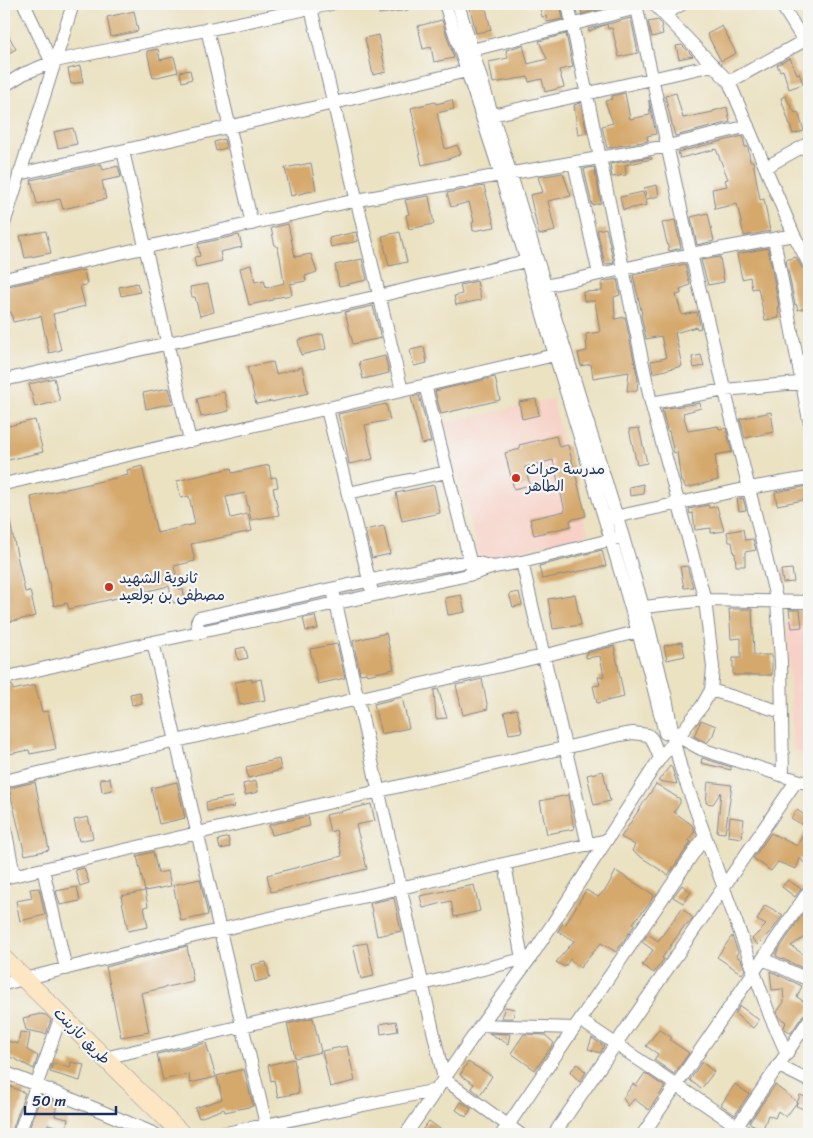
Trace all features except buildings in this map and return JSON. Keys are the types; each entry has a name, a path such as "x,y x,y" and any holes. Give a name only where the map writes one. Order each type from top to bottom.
{"street":[{"path":"24,4 54,62"},
{"path":"4,224 73,4"},
{"path":"4,86 24,74 54,62 311,6 331,4"},
{"path":"445,4 492,116 504,174"},
{"path":"458,4 472,50 472,70 611,518 643,630 668,703 674,743 681,768 770,1016 787,1054"},
{"path":"406,1134 607,840 660,758 702,706 711,690 713,668 705,600 651,403 568,4"},
{"path":"654,4 729,82 794,235 805,247 809,264"},
{"path":"665,14 682,4"},
{"path":"729,82 807,39 781,4"},
{"path":"311,6 402,391"},
{"path":"472,50 636,6 691,254 777,602 781,662 784,776"},
{"path":"207,30 252,224"},
{"path":"492,116 713,66"},
{"path":"19,174 334,104 472,70"},
{"path":"4,279 357,200 668,146 748,126"},
{"path":"766,167 809,143"},
{"path":"123,151 190,441"},
{"path":"574,163 599,274"},
{"path":"545,286 691,254 794,235"},
{"path":"774,239 805,382 809,420"},
{"path":"532,260 545,286 560,354"},
{"path":"4,380 532,260"},
{"path":"4,484 560,354"},
{"path":"651,403 724,390 805,382"},
{"path":"425,385 473,574"},
{"path":"327,409 373,596"},
{"path":"348,493 447,472"},
{"path":"611,518 749,488 809,478"},
{"path":"4,678 154,642 473,574 494,567 522,562 617,538"},
{"path":"199,633 197,622 199,618 417,570 470,561 494,567"},
{"path":"522,562 588,845"},
{"path":"332,590 444,1079 505,1130 520,1134"},
{"path":"637,608 705,600 809,602"},
{"path":"4,781 543,656 643,630"},
{"path":"154,642 219,930 266,1124"},
{"path":"711,690 782,712"},
{"path":"4,823 9,876 620,735 642,733 648,735 652,739 660,758"},
{"path":"554,1134 724,888 803,782 701,749 674,743"},
{"path":"505,1130 705,836"},
{"path":"4,984 219,930 607,840"},
{"path":"505,864 526,958"},
{"path":"43,869 66,969"},
{"path":"643,1134 809,891"},
{"path":"104,1058 423,984 526,958"},
{"name":"طريق تازبنت","path":"4,959 182,1134"},
{"path":"763,959 809,980"},
{"path":"19,1134 62,1016"},
{"path":"735,1130 809,1020"},
{"path":"481,1025 577,1024 616,1044 735,1130 749,1134"},
{"path":"779,1066 809,1081"},
{"path":"4,1072 96,1108 155,1134"},
{"path":"221,1134 437,1090"}],"shaded area":[{"name":"مدرسة حراث الطاهر","path":"552,399 588,534 480,561 445,423"},
{"path":"809,610 809,755 793,750 787,623 797,611"}],"place":[{"name":"مدرسة حراث الطاهر","path":"516,478"},
{"name":"ثانوية الشهيد مصطفى بن بولعيد","path":"109,587"}]}
